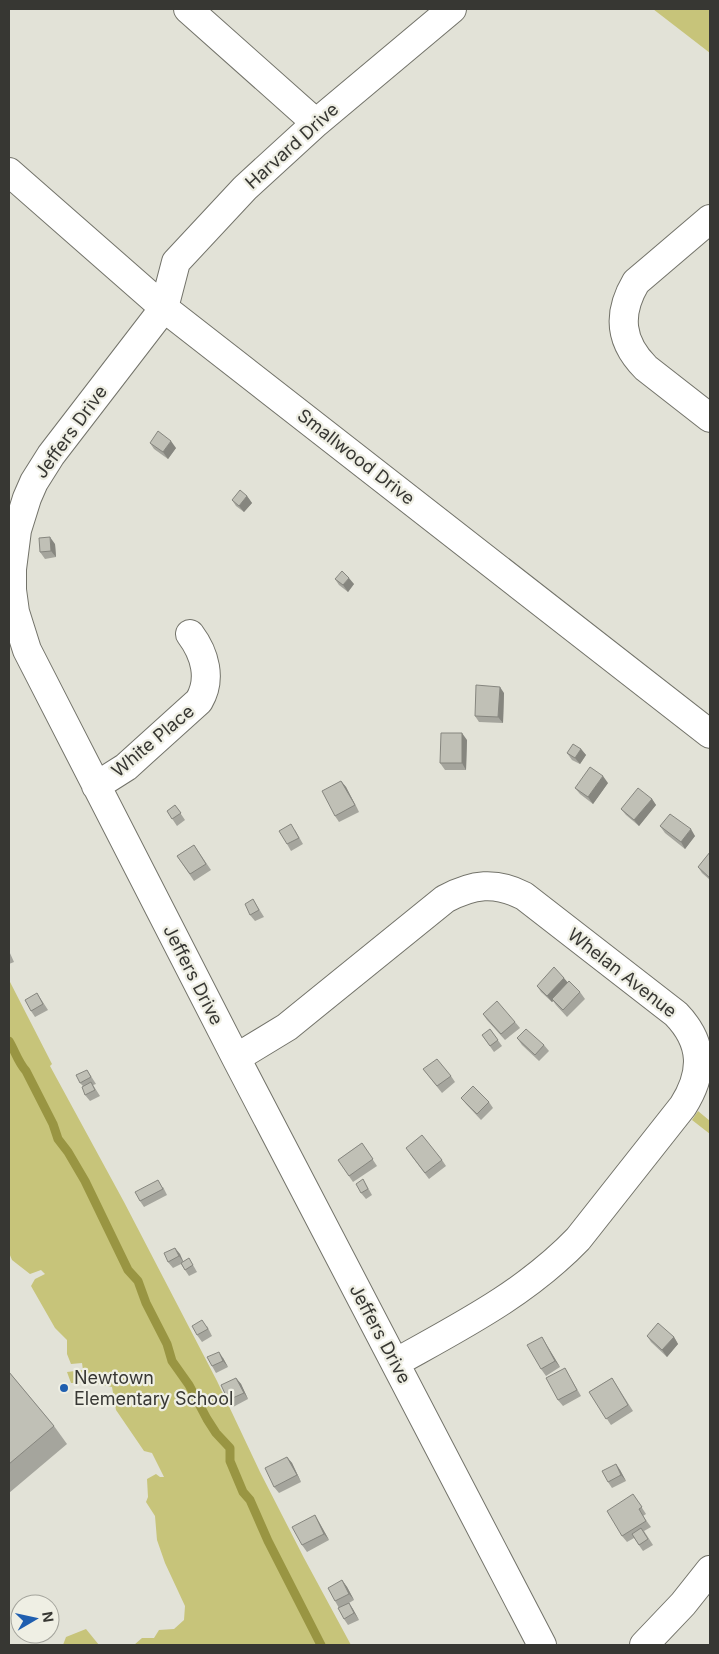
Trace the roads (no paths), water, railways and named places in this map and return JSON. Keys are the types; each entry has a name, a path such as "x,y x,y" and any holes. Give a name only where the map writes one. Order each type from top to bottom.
{"street":[{"path":"188,9 316,122"},
{"name":"Harvard Drive","path":"164,308 176,262 245,188 316,122 452,9"},
{"name":"Smallwood Drive","path":"9,172 164,308 710,734"},
{"path":"710,219 636,282 630,293 624,320 625,334 629,347 637,359 710,418"},
{"name":"Jeffers Drive","path":"164,308 51,455 15,513 12,590 20,632 27,650 236,1058 542,1645"},
{"name":"White Place","path":"96,786 126,767 199,701 204,693 207,680 202,654 190,634"},
{"name":"Whelan Avenue","path":"236,1058 287,1027 445,899 470,887 484,886 498,886 511,889 524,896 676,1014 692,1035 697,1048 698,1064 696,1079 691,1093 578,1239 560,1258 515,1293 483,1314 395,1363"},
{"path":"644,1645 683,1604 710,1570"}],"waterway":[{"path":"9,1041 53,1124 58,1139 85,1181 128,1270 138,1281 146,1303 167,1344 172,1361 189,1385 216,1433 230,1448 230,1461 243,1492 250,1500 268,1541 321,1645"}],"place":[{"name":"Newtown Elementary School","path":"64,1388"}]}
